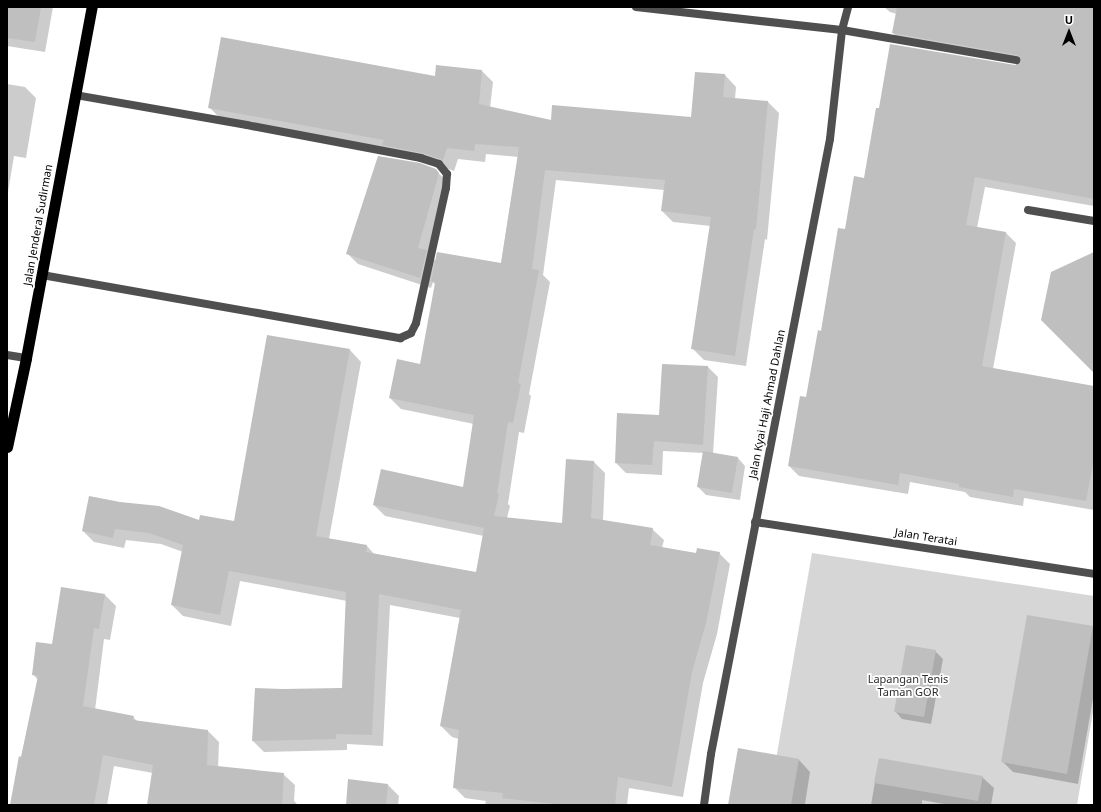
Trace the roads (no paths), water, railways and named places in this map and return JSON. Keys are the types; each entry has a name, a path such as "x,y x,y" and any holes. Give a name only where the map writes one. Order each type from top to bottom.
{"highway":[{"name":"Jalan Jenderal Sudirman","path":"7,447 26,358 92,7"}],"street":[{"path":"636,7 842,30 1016,60"},
{"name":"Jalan Kyai Haji Ahmad Dahlan","path":"704,805 711,754 830,139 842,30 848,7"},
{"path":"42,274 400,338 411,333 416,322 446,188 447,174 439,164 420,158 247,125 75,95"},
{"path":"1028,210 1094,221"},
{"path":"7,355 26,358"},
{"name":"Jalan Teratai","path":"755,522 1094,574"}],"park label":[{"name":"Lapangan Tenis Taman GOR","path":"908,686"}]}
